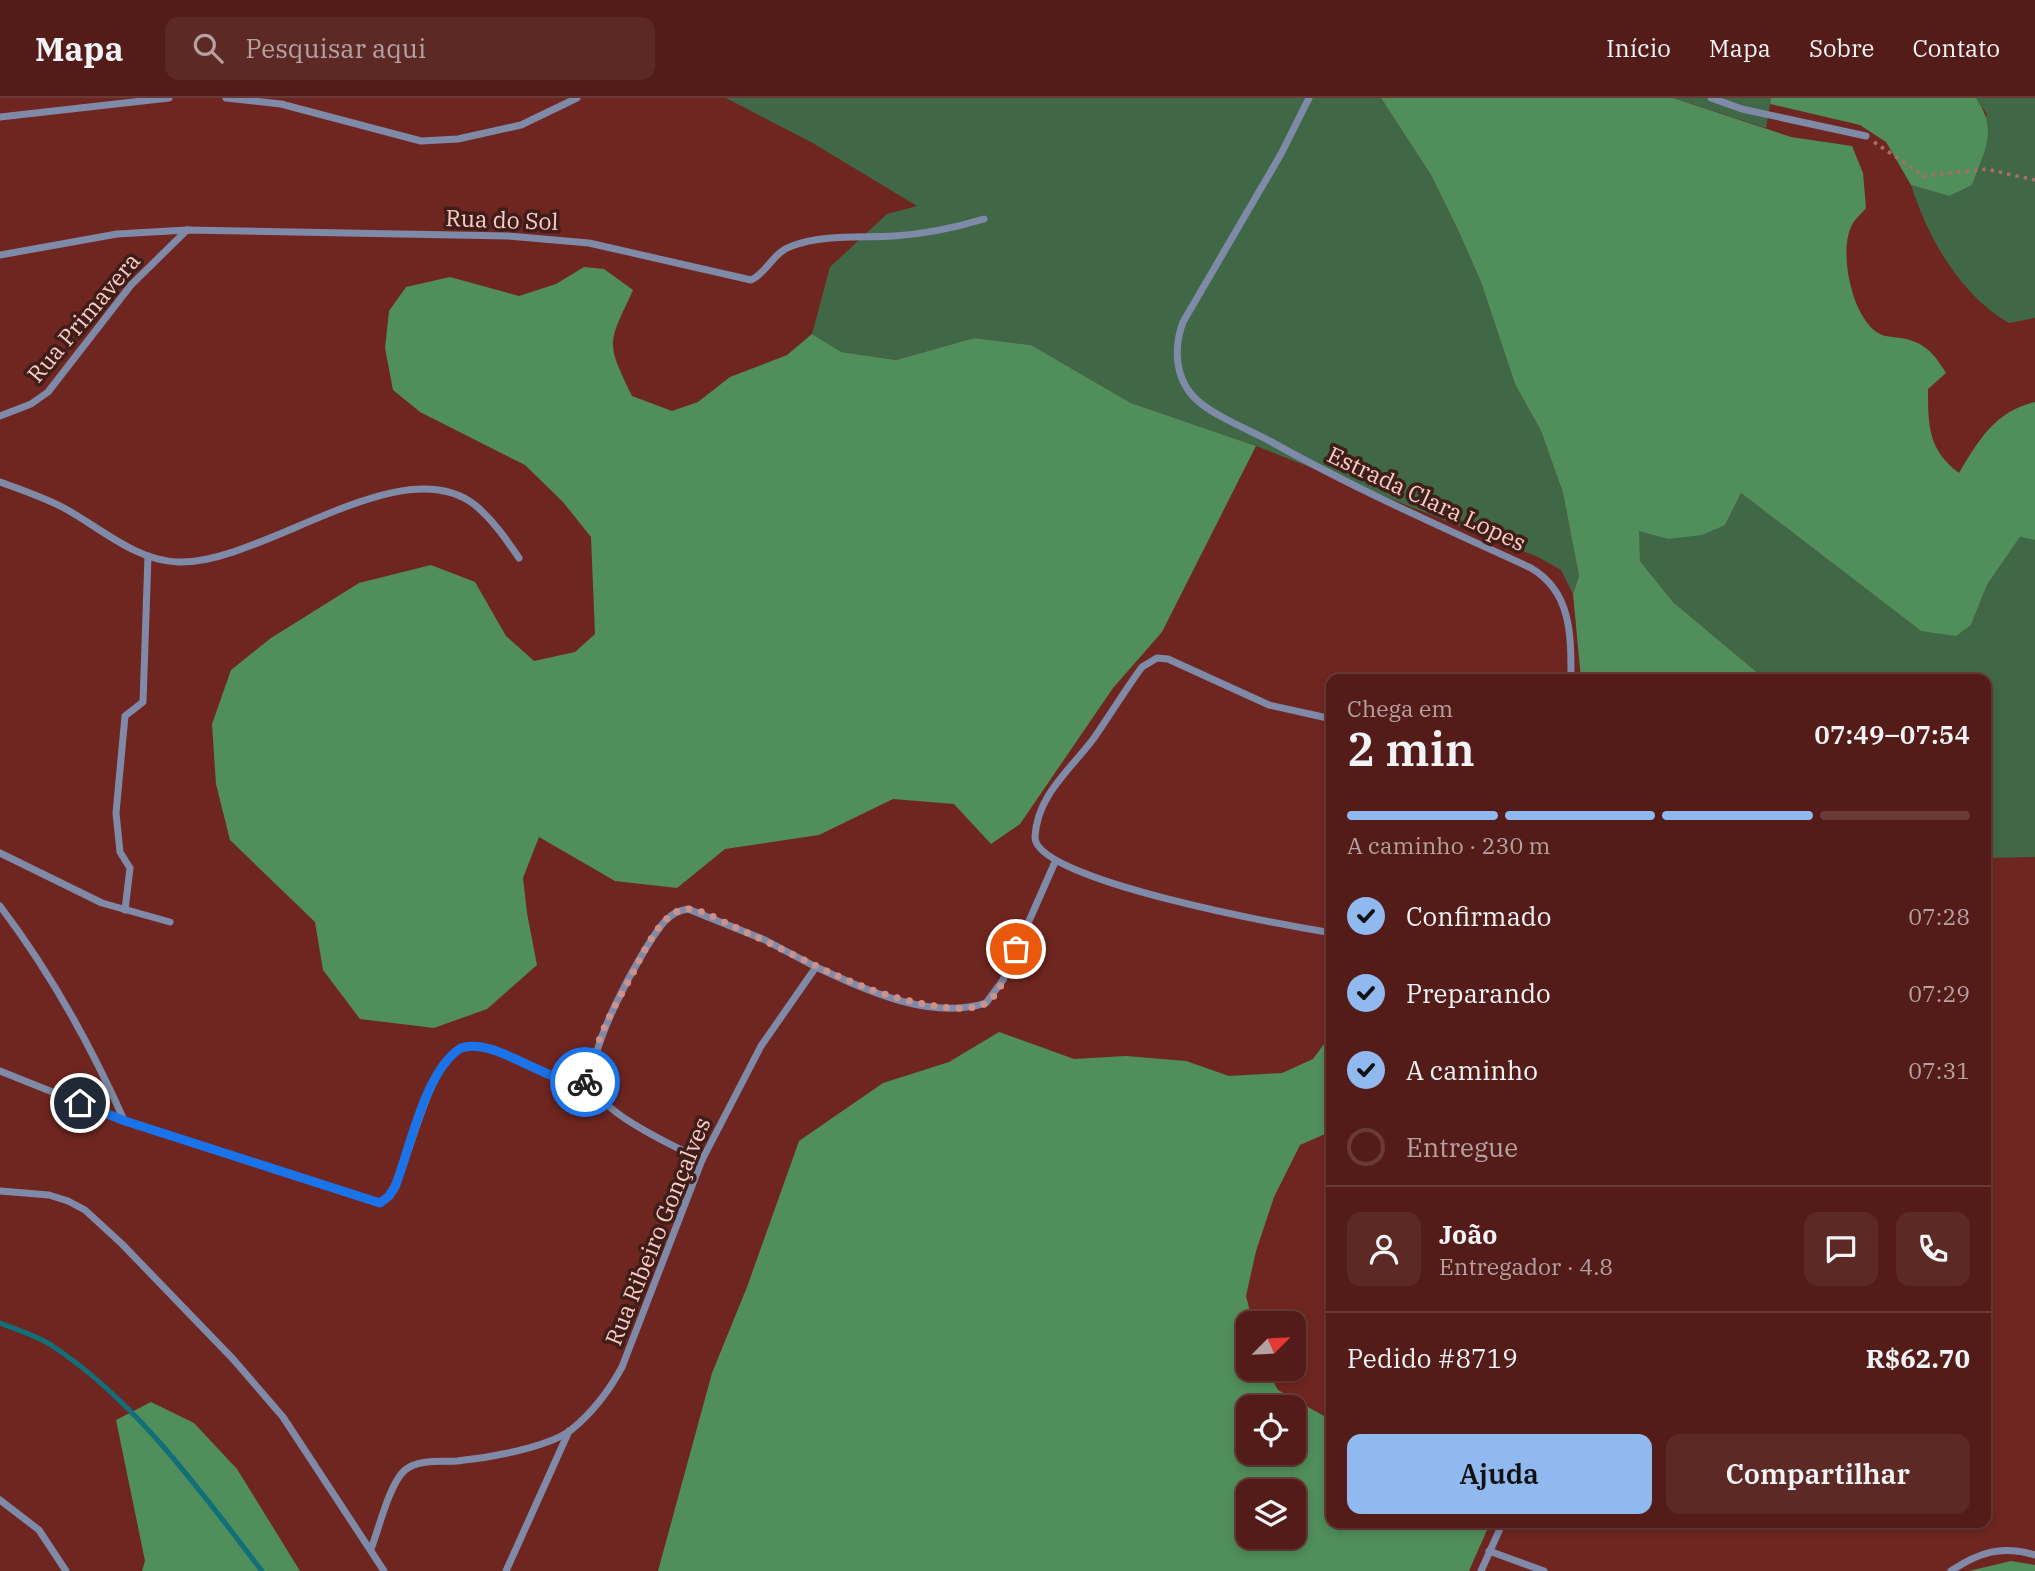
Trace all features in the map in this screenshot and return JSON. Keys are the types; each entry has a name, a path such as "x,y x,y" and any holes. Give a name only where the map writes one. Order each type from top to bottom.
{"street":[{"path":"0,117 169,98"},
{"path":"226,98 281,104 421,141 458,139 521,125 577,98"},
{"name":"Estrada Clara Lopes","path":"1309,98 1295,129 1182,322 1177,347 1178,367 1198,401 1311,465 1413,517 1531,568 1545,577 1558,591 1564,607 1571,674"},
{"path":"1712,98 1742,109 1866,136"},
{"name":"Rua do Sol","path":"0,255 117,234 187,230 553,239 589,243 751,280 778,254 799,244 847,237 932,232 984,219"},
{"name":"Rua Primavera","path":"0,416 31,404 48,392 124,293 187,230"},
{"path":"0,482 44,498 148,556 178,562 221,557 356,503 382,495 427,489 474,504 502,533 519,558"},
{"path":"125,911 130,868 120,852 116,813 125,716 143,702 148,556"},
{"path":"1326,718 1269,705 1174,661 1163,658 1151,661 1142,667 1092,740 1049,792 1037,825 1037,845 1055,862 1097,879 1198,906 1326,932"},
{"path":"0,853 79,893 125,911 170,922"},
{"path":"702,1160 666,1143 624,1117 597,1094 592,1082 597,1049 635,967 665,921 681,910 695,910 765,940 862,988 916,1004 954,1008 986,1003 1003,980 1055,862"},
{"path":"0,906 37,956 81,1030 125,1121"},
{"name":"Rua Ribeiro Gonçalves","path":"371,1549 394,1486 406,1469 425,1462 498,1455 534,1445 569,1431 593,1409 622,1367 702,1160 761,1046 816,967"},
{"path":"0,1070 125,1121 380,1203 389,1196 400,1175 425,1098 442,1068 461,1048 477,1047 509,1056 570,1082 592,1082"},
{"path":"0,1191 49,1195 68,1201 85,1210 122,1244 261,1391 307,1450 384,1571"},
{"name":"Rua Ribeiro Gonçalves","path":"506,1571 569,1431"},
{"path":"0,1500 38,1530 66,1571"},
{"path":"1480,1571 1500,1528"},
{"path":"1951,1571 1989,1551 2010,1549 2035,1555"},
{"path":"1489,1550 1544,1571"}],"path":[{"path":"1866,136 1924,176 1986,169 2035,180"}],"green space":[{"path":"726,98 1381,98 1431,175 1458,230 1481,282 1515,384 1541,431 1563,493 1579,576 1573,594 1561,570 1538,557 1256,446 1131,403 1031,345 974,338 896,360 840,352 812,334 830,267 887,214 917,206 811,142"},
{"path":"1381,98 1673,98 1791,137 1852,146 1863,173 1866,208 1853,223 1848,237 1847,267 1855,300 1870,326 1882,335 1909,340 1922,346 1933,354 1946,373 1928,389 1928,414 1936,446 1959,473 1981,439 1998,420 2021,406 2035,402 2035,540 2020,537 1987,585 1971,625 1956,636 1921,631 1741,493 1725,525 1702,535 1668,539 1639,531 1640,561 1673,602 1759,674 1581,674 1573,594 1579,576 1563,493 1541,431 1515,384 1481,282 1431,175"},
{"path":"1673,98 1771,98 1766,128"},
{"path":"1771,98 1976,98 1987,121 1985,151 1972,185 1949,196 1911,185 1886,142 1860,125 1770,104"},
{"path":"1976,98 2035,98 2035,318 2009,323 1975,297 1937,245 1911,185 1949,196 1987,114"},
{"path":"584,267 604,269 633,290 615,333 613,343 617,364 632,396 672,411 698,402 730,377 787,355 812,334 841,352 896,360 974,338 1031,345 1131,403 1256,446 1162,632 1113,688 1020,824 991,844 954,804 893,799 819,835 725,849 677,888 615,881 539,837 523,878 537,965 487,1009 434,1028 360,1019 323,970 315,922 230,840 216,784 212,724 231,670 271,638 359,583 431,565 475,582 506,636 534,661 575,652 595,634 591,537 563,502 525,465 420,412 393,390 385,348 389,311 406,287 450,277 519,296 556,284"},
{"path":"1741,493 1921,631 1971,625 1987,585 2020,537 2035,540 2035,857 1991,858 1991,674 1759,674 1673,602 1640,561 1638,530 1668,539 1725,525"},
{"path":"999,1032 1074,1059 1126,1056 1186,1061 1229,1076 1282,1073 1313,1059 1326,1041 1326,1134 1300,1145 1274,1197 1256,1251 1246,1296 1250,1311 1236,1311 1236,1381 1273,1381 1278,1390 1287,1395 1236,1395 1236,1465 1306,1465 1306,1406 1326,1416 1326,1528 1488,1528 1469,1571 658,1571 712,1373 747,1287 799,1141 883,1083 949,1062"},
{"path":"151,1402 194,1423 237,1469 300,1571 142,1571 145,1561 116,1420"},
{"path":"2011,1561 2035,1565 2035,1571 1969,1571"}],"waterway":[{"path":"0,1323 48,1343 85,1369 113,1395 167,1450 262,1571"}],"way so far":[{"path":"585,1082 592,1082 593,1061 597,1049 613,1010 641,957 665,921 681,910 695,910 705,914 862,988 916,1004 966,1008 986,1003 1003,980 1016,949"}],"route":[{"path":"80,1103 125,1121 372,1203 380,1203 385,1201 395,1187 425,1098 442,1068 461,1048 477,1047 516,1059 570,1082 585,1082"}]}
